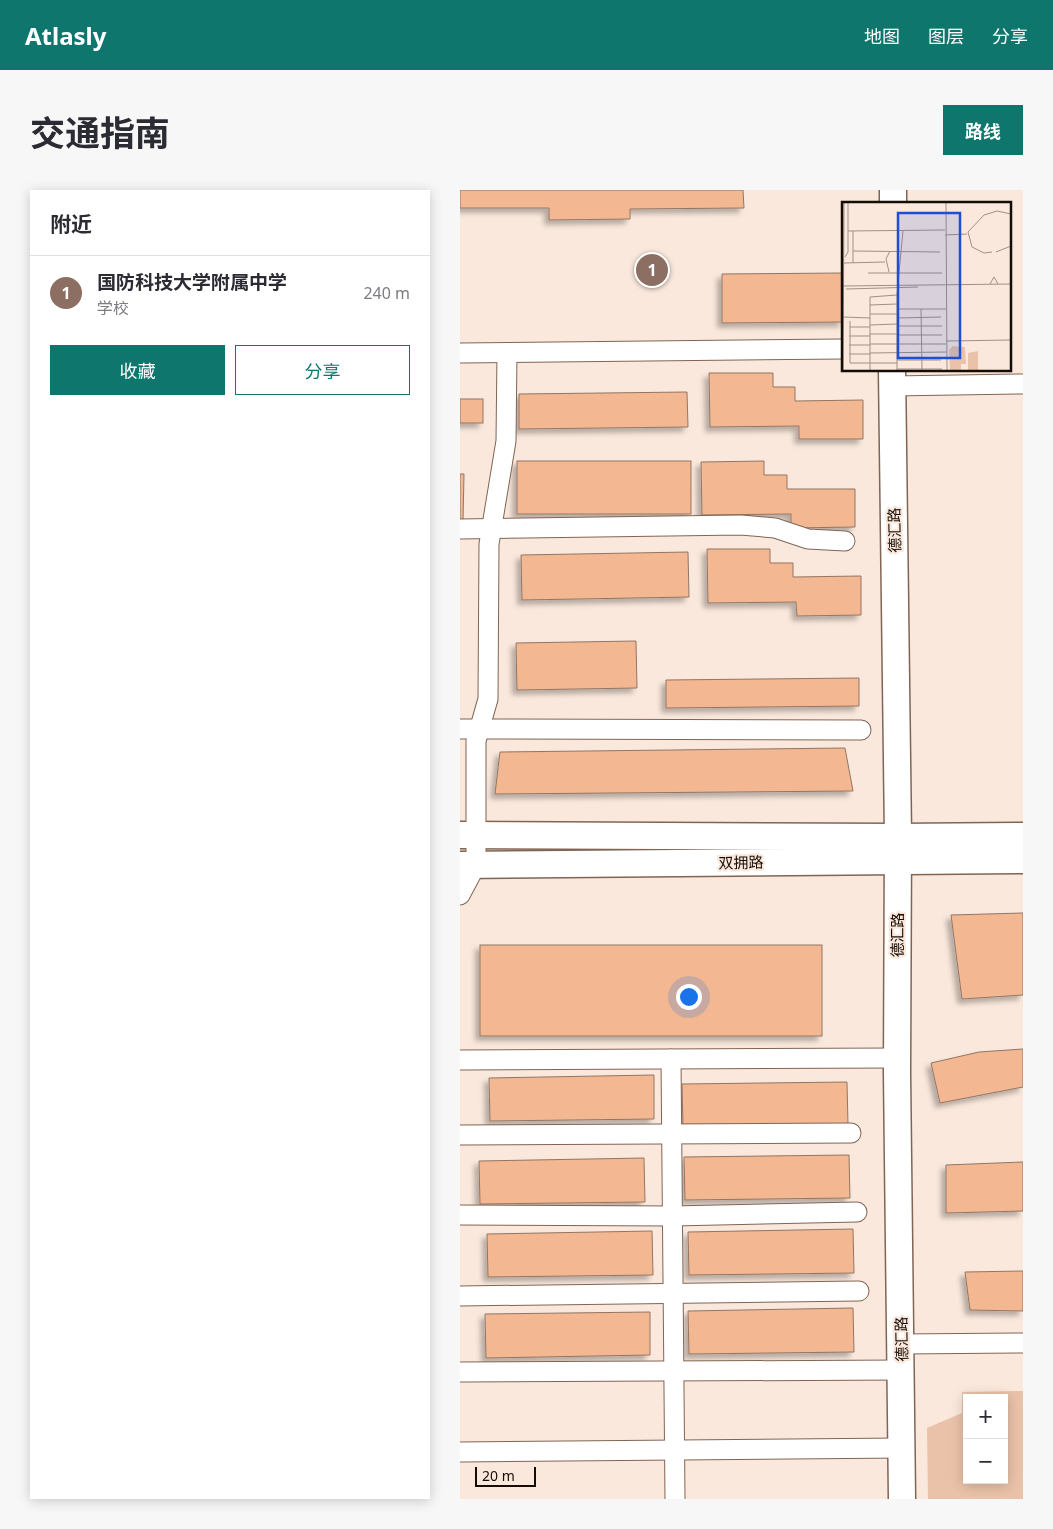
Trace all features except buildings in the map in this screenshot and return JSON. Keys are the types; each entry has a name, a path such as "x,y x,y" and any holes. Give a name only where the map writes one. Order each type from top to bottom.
{"street":[{"path":"460,353 842,349"},
{"path":"460,895 468,865 467,835 476,741 488,699 489,544 506,441 507,353"},
{"path":"892,378 1023,384"},
{"name":"德汇路","path":"892,378 898,849 897,1058 902,1499"},
{"path":"460,529 741,525 775,528 808,539 845,541"},
{"path":"460,729 861,730"},
{"name":"双拥路","path":"467,835 898,849 1023,860"},
{"name":"双拥路","path":"468,865 898,849 1023,836"},
{"path":"460,1060 897,1058"},
{"path":"671,1059 675,1499"},
{"path":"460,1135 851,1133"},
{"path":"460,1215 673,1216 858,1212"},
{"path":"460,1296 859,1291"},
{"path":"901,1344 1023,1343"},
{"path":"460,1372 901,1370"},
{"path":"460,1452 902,1448"}],"shaded area":[{"path":"1023,1391 1023,1499 928,1499 927,1428 962,1413 962,1392"}],"place":[{"name":"国防科技大学附属中学","path":"652,270"}]}
